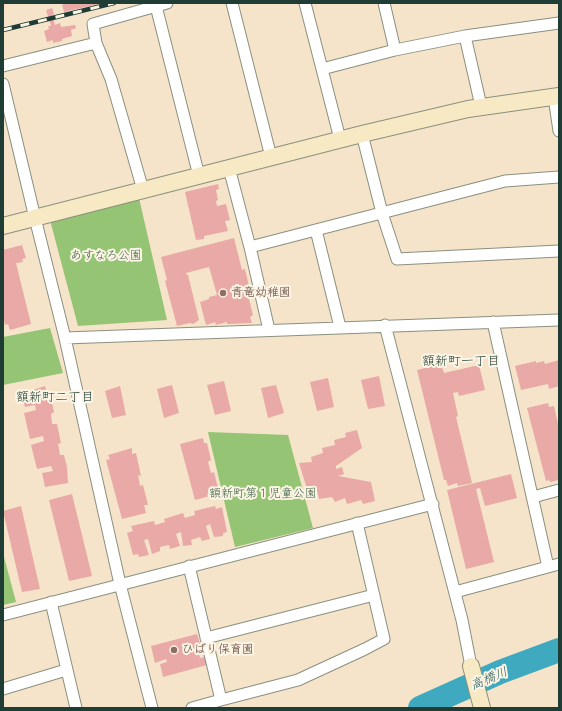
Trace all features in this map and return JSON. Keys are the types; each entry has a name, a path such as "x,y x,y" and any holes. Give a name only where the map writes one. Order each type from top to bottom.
{"street":[{"path":"232,3 271,157"},
{"path":"305,3 340,139"},
{"path":"384,3 395,50"},
{"path":"143,190 111,79 96,43 93,24 162,4 199,176"},
{"path":"322,69 395,50 465,36 559,23"},
{"path":"465,36 481,106"},
{"path":"3,66 96,43"},
{"path":"3,84 65,338 120,584 152,708"},
{"path":"3,226 340,139 481,106 556,96 559,131"},
{"path":"362,134 382,213 397,259 559,251"},
{"path":"229,168 251,251 269,330"},
{"path":"251,251 250,247 504,181 559,177"},
{"path":"316,230 340,327"},
{"path":"65,338 559,320"},
{"path":"455,592 554,565 533,497 493,322"},
{"path":"386,326 433,504 482,708"},
{"path":"533,497 559,490"},
{"path":"3,615 433,504"},
{"path":"192,708 298,680 384,639 357,523"},
{"path":"189,566 221,700"},
{"path":"206,638 374,595"},
{"path":"51,602 76,708"},
{"path":"3,689 66,670"}],"green space":[{"name":"あすなろ公園","path":"139,198 167,320 78,326 50,220"},
{"path":"50,328 63,373 3,385 3,337"},
{"name":"額新町第１児童公園","path":"208,432 288,435 313,528 235,547"},
{"path":"3,553 16,602 3,605"}],"building":[{"path":"66,3 99,4 64,12 62,5"},
{"path":"52,8 54,14 52,15 55,25 60,23 61,27 75,25 76,28 71,30 72,36 62,39 62,41 53,43 53,40 47,42 44,31 49,29 48,26 51,26 46,10"},
{"path":"218,184 219,189 216,190 218,200 216,201 217,206 226,204 230,220 225,221 228,231 204,236 204,239 196,240 185,192"},
{"path":"234,238 242,270 245,269 249,286 246,287 253,315 250,317 252,323 227,324 227,322 216,325 215,322 206,325 200,302 217,295 209,267 186,273 188,275 199,320 193,324 190,323 177,326 165,281 167,280 161,257"},
{"path":"22,245 26,258 22,259 23,262 16,263 31,324 10,330 8,324 5,325 3,316 3,250"},
{"path":"559,360 559,386 549,389 548,384 521,390 515,366 536,361 536,363 544,361 545,364"},
{"path":"441,364 444,373 479,365 485,390 459,396 458,392 453,393 458,416 456,417 472,483 458,486 457,483 448,486 446,480 444,480 417,370"},
{"path":"379,376 385,406 368,409 361,380"},
{"path":"328,378 334,407 317,411 310,382"},
{"path":"224,381 231,411 215,415 207,385"},
{"path":"172,385 179,413 164,418 157,389"},
{"path":"276,385 284,413 268,418 261,388"},
{"path":"45,386 48,400 51,399 54,412 51,414 52,424 57,424 61,443 58,444 60,455 64,455 67,467 68,483 45,487 42,473 53,471 51,466 37,469 31,445 44,441 43,436 30,439 24,413 36,410 35,405 25,407 21,394"},
{"path":"120,386 126,415 112,418 105,391"},
{"path":"548,403 549,407 554,406 559,428 559,480 550,482 549,480 546,481 527,408"},
{"path":"357,430 362,448 336,466 336,469 342,467 344,474 338,476 371,482 375,501 363,504 361,500 347,504 345,498 335,502 332,497 319,499 317,491 307,489 299,463 312,462 311,457 323,453 322,448 335,445 334,440 346,437 345,433"},
{"path":"203,438 204,443 207,443 211,460 208,462 211,473 214,472 218,488 217,494 195,500 180,444"},
{"path":"132,448 132,454 136,453 141,476 138,475 140,486 143,485 148,505 144,505 146,513 122,519 106,460 110,459 108,455"},
{"path":"511,474 517,498 485,506 480,488 476,489 494,562 466,569 447,490"},
{"path":"72,494 92,576 69,581 49,500"},
{"path":"21,506 40,589 22,592 3,511"},
{"path":"215,506 216,509 222,507 227,532 223,533 223,536 214,537 210,524 206,526 210,539 202,541 200,537 191,540 192,545 183,546 181,532 176,534 180,546 170,549 169,545 160,547 160,551 152,554 148,539 144,540 149,555 139,557 138,554 133,555 127,533 133,531 131,526 154,521 155,525 165,522 164,519 183,513 185,518 195,515 194,511"},
{"path":"197,634 200,644 197,645 200,658 205,657 207,665 163,677 160,664 167,662 166,659 155,663 151,646"}],"waterway":[{"name":"高橋川","path":"420,708 500,672 559,650"}],"railway":[{"path":"3,30 114,3"}],"place":[{"name":"青竜幼稚園","path":"223,293"},
{"name":"ひばり保育園","path":"174,650"}],"district":[{"name":"額新町一丁目","path":"461,361"},
{"name":"額新町二丁目","path":"55,397"}]}
